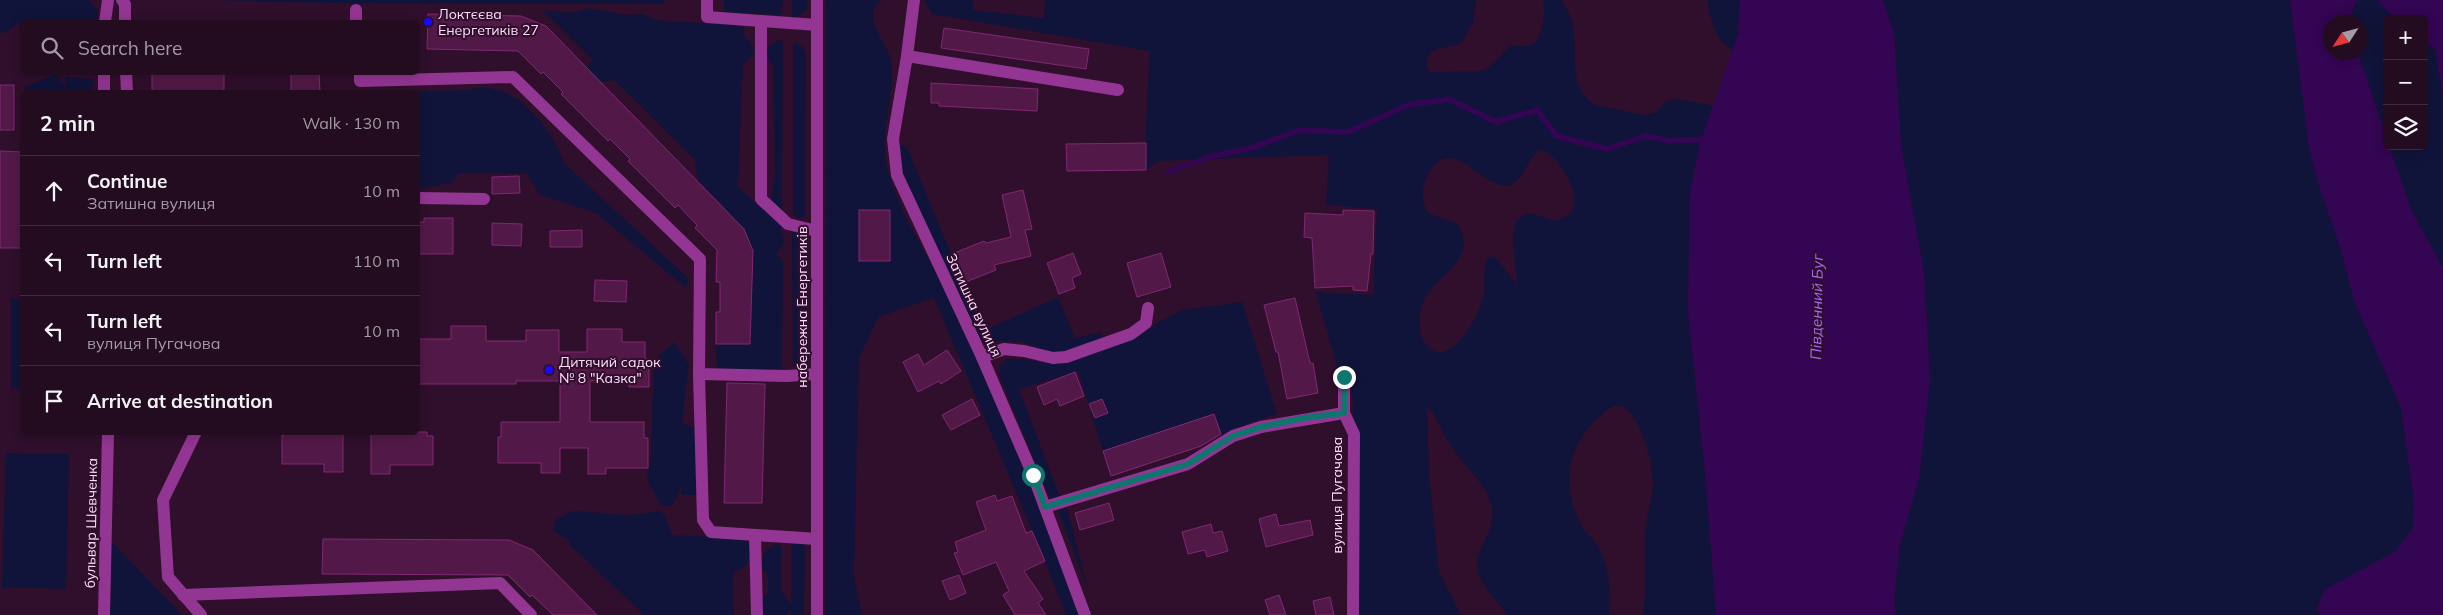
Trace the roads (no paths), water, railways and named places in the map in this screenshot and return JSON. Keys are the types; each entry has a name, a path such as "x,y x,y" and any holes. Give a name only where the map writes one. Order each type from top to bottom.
{"street":[{"path":"105,20 108,0"},
{"path":"122,0 125,4 125,20"},
{"path":"706,0 707,17 817,25"},
{"name":"набережна Енергетиків","path":"817,615 818,0"},
{"name":"Затишна вулиця","path":"914,0 893,139 897,175 982,357 1045,507 1085,615"},
{"path":"761,21 761,199 788,224 817,231"},
{"path":"907,56 1118,90"},
{"path":"104,75 104,90"},
{"path":"126,75 127,90"},
{"path":"360,82 513,77 700,259 699,374 703,520 712,532 816,539"},
{"path":"420,198 484,199"},
{"path":"982,357 1004,349 1024,351 1053,358 1066,357 1131,334 1146,323 1148,308"},
{"path":"699,374 787,376 816,374"},
{"name":"вулиця Пугачова","path":"1344,377 1344,413 1354,434 1353,615"},
{"path":"1045,507 1188,464 1233,436 1261,427 1304,418 1344,413"},
{"name":"бульвар Шевченка","path":"104,615 108,435"},
{"path":"195,435 164,500 168,577 201,615"},
{"path":"755,535 757,615"},
{"path":"183,595 500,583 531,615"}],"water":[{"name":"Південний Буг","path":"1740,0 1883,0 1894,34 1901,146 1924,272 1930,380 1919,478 1899,549 1894,603 1896,615 1716,615 1706,482 1688,311 1690,191 1701,140 1738,34"},
{"path":"2290,0 2358,0 2353,7 2352,15 2323,15 2323,60 2360,60 2383,128 2383,150 2390,150 2412,212 2443,268 2443,615 2320,615 2317,608 2324,590 2396,551 2413,528 2414,502 2401,408 2354,300 2341,249 2321,192 2309,147"},
{"path":"2378,0 2443,0 2443,96 2435,47 2428,46 2428,15 2391,15"}],"waterway":[{"path":"1168,172 1210,157 1251,148 1300,130 1348,132 1408,105 1449,99 1496,122 1537,110 1557,136 1607,149 1646,136 1671,141 1709,139"}],"place":[{"name":"Локтєєва Енергетиків 27","path":"428,22"},
{"name":"Дитячий садок № 8 \"Казка\"","path":"549,370"}]}
